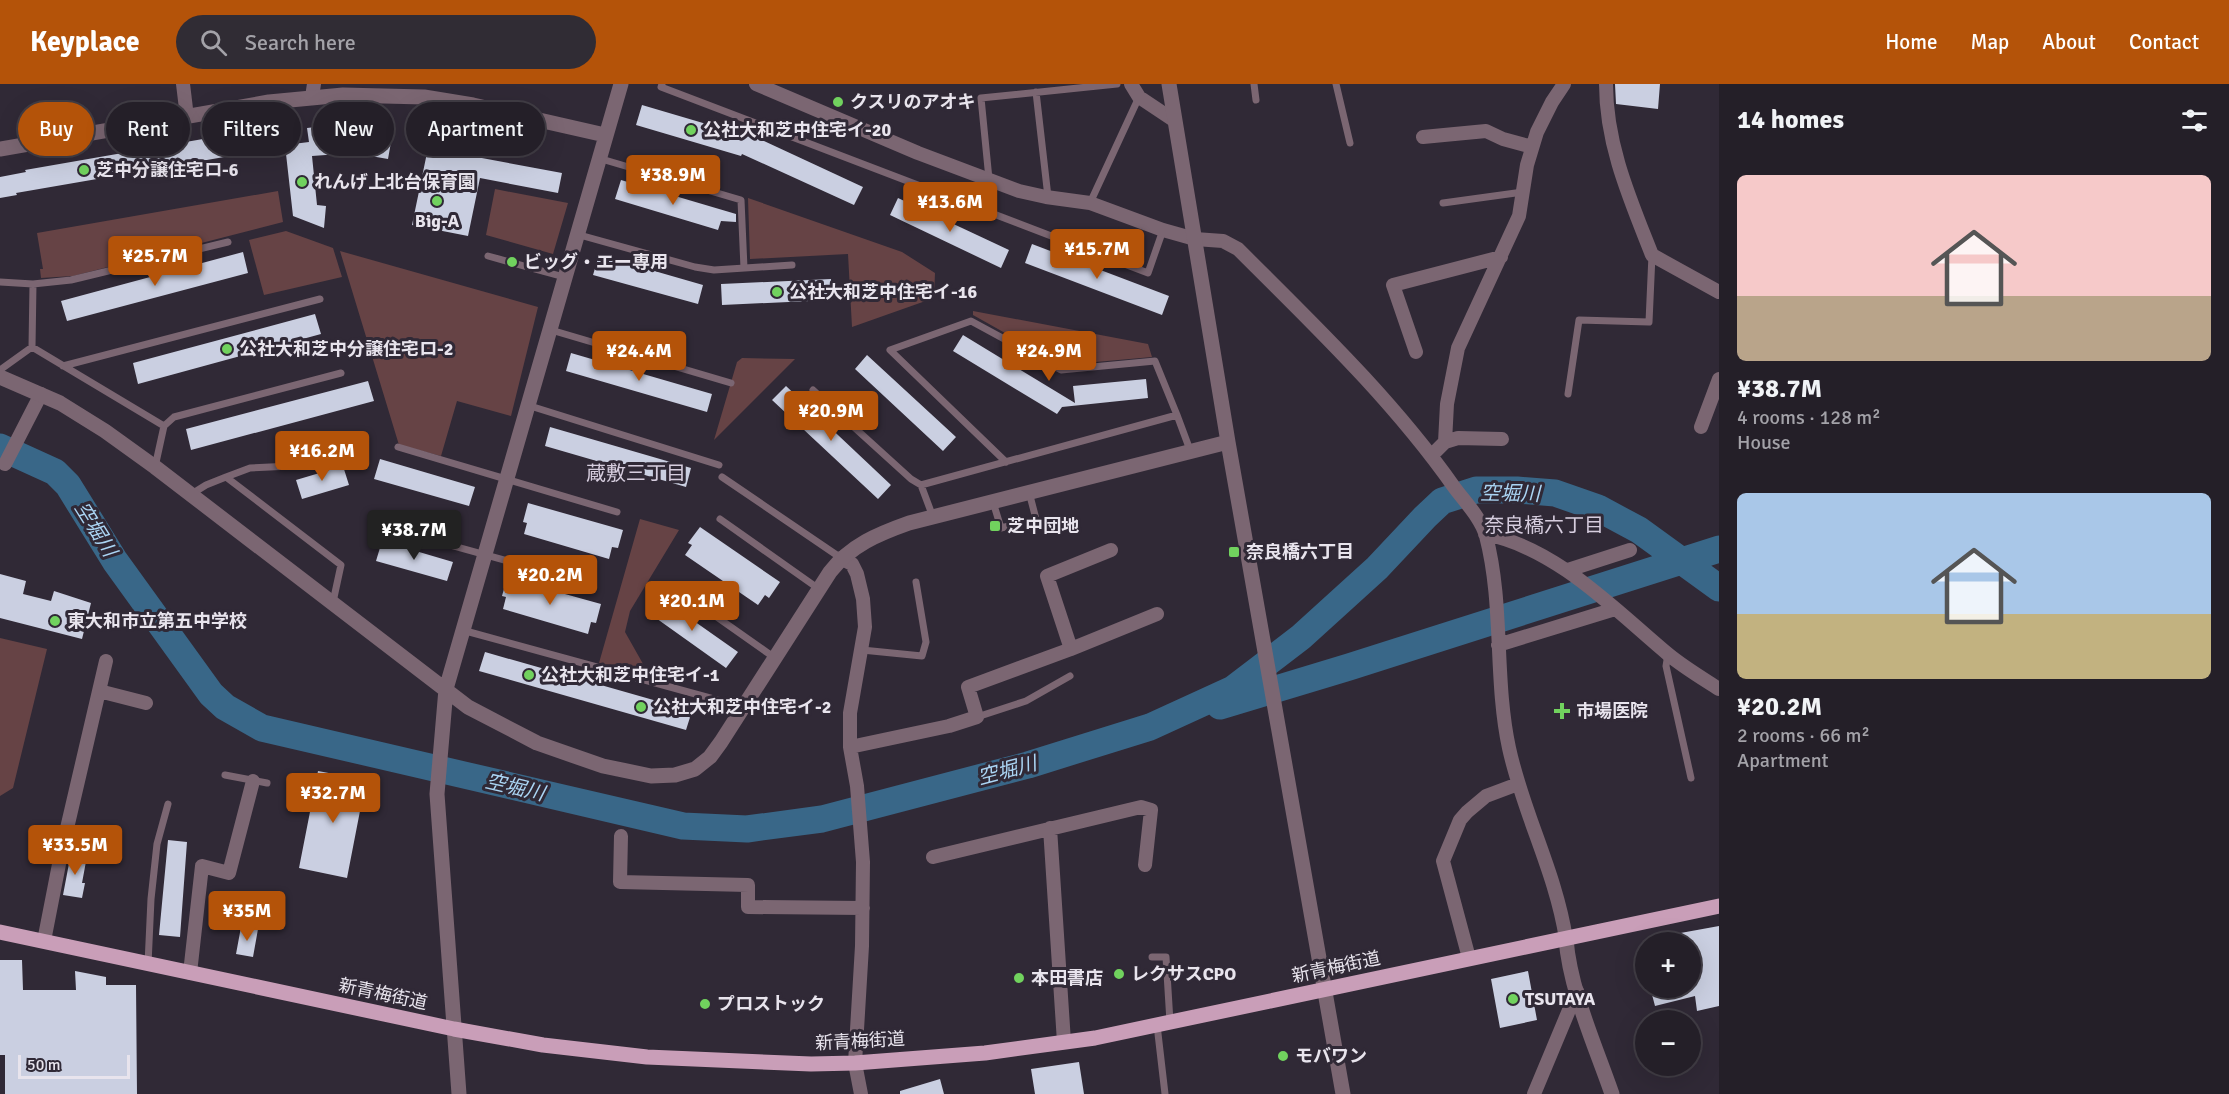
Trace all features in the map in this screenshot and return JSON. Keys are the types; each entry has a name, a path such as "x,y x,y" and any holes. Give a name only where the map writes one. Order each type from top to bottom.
{"main road":[{"name":"新青梅街道","path":"0,932 454,1029 543,1045 647,1057 855,1063 985,1053 1064,1042 1326,990 1719,906"}],"street":[{"path":"183,84 185,102"},
{"path":"459,1094 437,794 446,688 621,84"},
{"path":"756,84 918,153 1019,191 1048,198 1090,203 1163,230 1195,239 1223,241 1238,249 1362,372 1411,429 1480,522 1485,534 1493,566 1505,731 1518,784 1558,899 1568,957 1577,991 1612,1094"},
{"path":"1131,84 1138,97 1175,121"},
{"path":"1169,84 1228,442 1343,1094"},
{"path":"1431,456 1444,438 1447,404 1458,348 1519,216 1532,147 1552,102 1564,84"},
{"path":"1606,84 1606,106 1613,147 1622,179 1652,255 1719,292"},
{"path":"190,116 313,91 343,95 424,97 473,105 605,135"},
{"path":"0,149 106,131"},
{"path":"1424,137 1486,131 1503,139 1532,147"},
{"path":"1416,351 1393,285 1501,257"},
{"path":"0,377 60,403 105,431 333,602 468,707 537,743 603,766 651,776 675,775 695,769 710,756 744,708 841,558 877,534 909,523 1228,442"},
{"path":"1701,427 1719,379"},
{"path":"5,464 41,394"},
{"path":"1444,438 1502,439"},
{"path":"1485,534 1507,539 1571,573 1668,654 1719,689"},
{"path":"1071,649 1047,576 1111,550"},
{"path":"1571,573 1630,550"},
{"path":"841,558 852,564 863,599 865,627 850,713 850,747 862,832 863,908 855,1063 861,1094"},
{"path":"1498,644 1613,607"},
{"path":"850,747 949,726 977,717 968,687 1156,615"},
{"path":"44,941 61,854 106,661"},
{"path":"99,691 146,703"},
{"path":"190,973 202,866 229,873 260,782"},
{"path":"1469,958 1443,861 1460,820 1467,812 1486,796 1518,784"},
{"path":"933,857 1141,807 1150,810 1145,865"},
{"path":"1050,828 1064,1042"},
{"path":"621,836 620,882 748,885 748,907 863,908"},
{"path":"1534,1094 1577,991"}],"lane":[{"path":"662,84 661,87 1148,273 1163,230"},
{"path":"988,179 981,98 1117,84"},
{"path":"1254,84 1256,100"},
{"path":"1335,84 1350,144"},
{"path":"1036,92 1048,198"},
{"path":"1090,203 1138,97"},
{"path":"598,158 741,200 744,268"},
{"path":"1443,203 1524,192"},
{"path":"576,234 695,267 714,270 792,265"},
{"path":"0,282 33,284 71,280 228,242"},
{"path":"1568,394 1579,320 1649,322 1652,255"},
{"path":"488,256 564,277"},
{"path":"32,347 33,284"},
{"path":"63,366 320,299"},
{"path":"1006,462 890,350 970,321 1060,370 1155,361 1190,450"},
{"path":"548,330 731,383"},
{"path":"32,347 164,426"},
{"path":"0,370 32,347"},
{"path":"155,467 164,426 174,417 341,373"},
{"path":"813,390 911,479 921,485 933,517"},
{"path":"527,405 719,465"},
{"path":"921,485 1177,416"},
{"path":"398,447 617,512"},
{"path":"190,495 206,485 250,468 291,466 338,455"},
{"path":"226,477 341,565 333,602"},
{"path":"722,477 841,558"},
{"path":"993,502 1001,528 1036,519 1029,492"},
{"path":"720,519 819,589"},
{"path":"410,534 591,584"},
{"path":"862,650 922,656 926,642 916,582"},
{"path":"677,589 775,658"},
{"path":"462,630 744,708"},
{"path":"1668,654 1666,666 1691,778"},
{"path":"977,717 1026,701 1070,676"},
{"path":"225,775 260,782"},
{"path":"148,963 151,899 158,844 168,804"},
{"path":"1152,957 1166,957 1163,1023 1165,1094"}],"shaded area":[{"path":"495,189 568,203 553,254 486,235"},
{"path":"278,191 283,222 73,276 41,278 40,269 43,269 37,233"},
{"path":"748,198 902,252 935,273 934,298 852,327 848,254 750,259"},
{"path":"286,231 333,248 342,277 264,295 249,240"},
{"path":"340,251 538,307 511,416 457,401 441,456 399,445"},
{"path":"973,311 1148,344 1152,357 1062,365 973,315"},
{"path":"742,358 795,359 714,440 737,362"},
{"path":"640,519 679,530 630,611 625,632 651,678 599,663"},
{"path":"0,638 47,649 13,788 0,796"}],"building":[{"path":"1615,84 1660,84 1658,109 1616,104"},
{"path":"642,105 764,141 863,187 854,205 742,154 741,156 636,125"},
{"path":"313,127 312,156 317,205 326,206 324,228 293,216 286,156 301,156 301,143 309,142 307,128"},
{"name":"芝中分譲住宅ロ-6","path":"202,139 202,156 230,156 16,193 17,195 0,198 0,177 26,172 25,170 106,156 190,156 190,141"},
{"path":"370,156 389,156 388,159"},
{"path":"426,156 471,156 562,173 558,193 480,178 468,236 412,225"},
{"path":"621,180 736,214 736,222 721,221 718,230 615,199"},
{"path":"898,198 1009,250 1001,268 890,215"},
{"path":"1032,244 1169,296 1162,315 1025,263"},
{"path":"243,252 248,273 67,321 61,301"},
{"path":"599,255 703,285 698,304 593,275"},
{"name":"公社大和芝中住宅イ-16","path":"831,279 832,300 722,305 721,284"},
{"name":"公社大和芝中分譲住宅ロ-2","path":"315,314 321,334 138,384 133,363"},
{"path":"963,335 1075,403 1073,386 1146,379 1148,398 1062,407 1057,414 953,351"},
{"path":"571,353 712,394 707,412 566,371"},
{"path":"867,355 956,437 943,451 855,369"},
{"path":"368,381 374,401 191,450 186,429"},
{"path":"786,386 891,485 878,499 772,400"},
{"path":"550,427 691,468 686,487 545,446"},
{"path":"380,459 475,487 469,506 374,479"},
{"path":"343,466 349,485 302,499 296,480"},
{"path":"528,503 623,530 618,548 612,547 609,559 524,534 527,523 523,522"},
{"path":"700,527 780,582 769,598 765,595 758,605 685,555 692,545 688,543"},
{"path":"382,541 453,562 447,581 376,561"},
{"path":"0,574 26,581 23,594 51,601 54,591 91,603 82,639 0,618"},
{"path":"507,578 601,604 596,623 591,622 588,634 503,609 506,597 502,596"},
{"path":"657,595 738,652 726,668 646,611"},
{"path":"485,652 692,711 686,730 479,671"},
{"path":"318,771 366,780 347,878 299,868"},
{"path":"168,840 187,842 180,937 159,935"},
{"path":"71,853 87,856 82,898 63,895"},
{"path":"1719,926 1719,1006 1697,1010 1695,998 1701,998 1701,932 1686,932"},
{"path":"241,927 258,929 253,957 236,954"},
{"path":"0,960 22,960 23,990 76,990 75,971 106,977 106,985 136,985 137,1094 5,1094 5,1055 0,1055"},
{"path":"1528,971 1537,1020 1500,1028 1491,979"},
{"path":"1653,998 1687,998 1655,1006"},
{"path":"1079,1062 1084,1094 1035,1094 1031,1069"},
{"path":"940,1079 944,1094 900,1094 900,1091"}],"waterway":[{"name":"空堀川","path":"0,447 55,472 68,485 115,561 211,694 225,707 262,728 683,826 747,829 822,819 1028,765 1150,727 1233,689 1301,637 1377,568 1442,501 1476,490 1555,493 1598,508 1639,530 1719,588"},
{"name":"空堀川","path":"1220,706 1719,549"}],"place":[{"name":"クスリのアオキ","path":"838,102"},
{"name":"公社大和芝中住宅イ-20","path":"691,130"},
{"name":"芝中分譲住宅ロ-6","path":"84,170"},
{"name":"れんげ上北台保育園","path":"302,182"},
{"name":"Big-A","path":"437,201"},
{"name":"ビッグ・エー専用","path":"512,262"},
{"name":"公社大和芝中住宅イ-16","path":"777,292"},
{"name":"公社大和芝中分譲住宅ロ-2","path":"227,349"},
{"name":"芝中団地","path":"995,526"},
{"name":"奈良橋六丁目","path":"1234,552"},
{"name":"東大和市立第五中学校","path":"55,621"},
{"name":"公社大和芝中住宅イ-1","path":"529,675"},
{"name":"公社大和芝中住宅イ-2","path":"641,707"},
{"name":"市場医院","path":"1562,711"},
{"name":"レクサスCPO","path":"1119,974"},
{"name":"本田書店","path":"1019,978"},
{"name":"TSUTAYA","path":"1513,999"},
{"name":"プロストック","path":"705,1004"},
{"name":"モバワン","path":"1283,1056"}],"district":[{"name":"蔵敷三丁目","path":"636,473"},
{"name":"奈良橋六丁目","path":"1544,525"}]}
